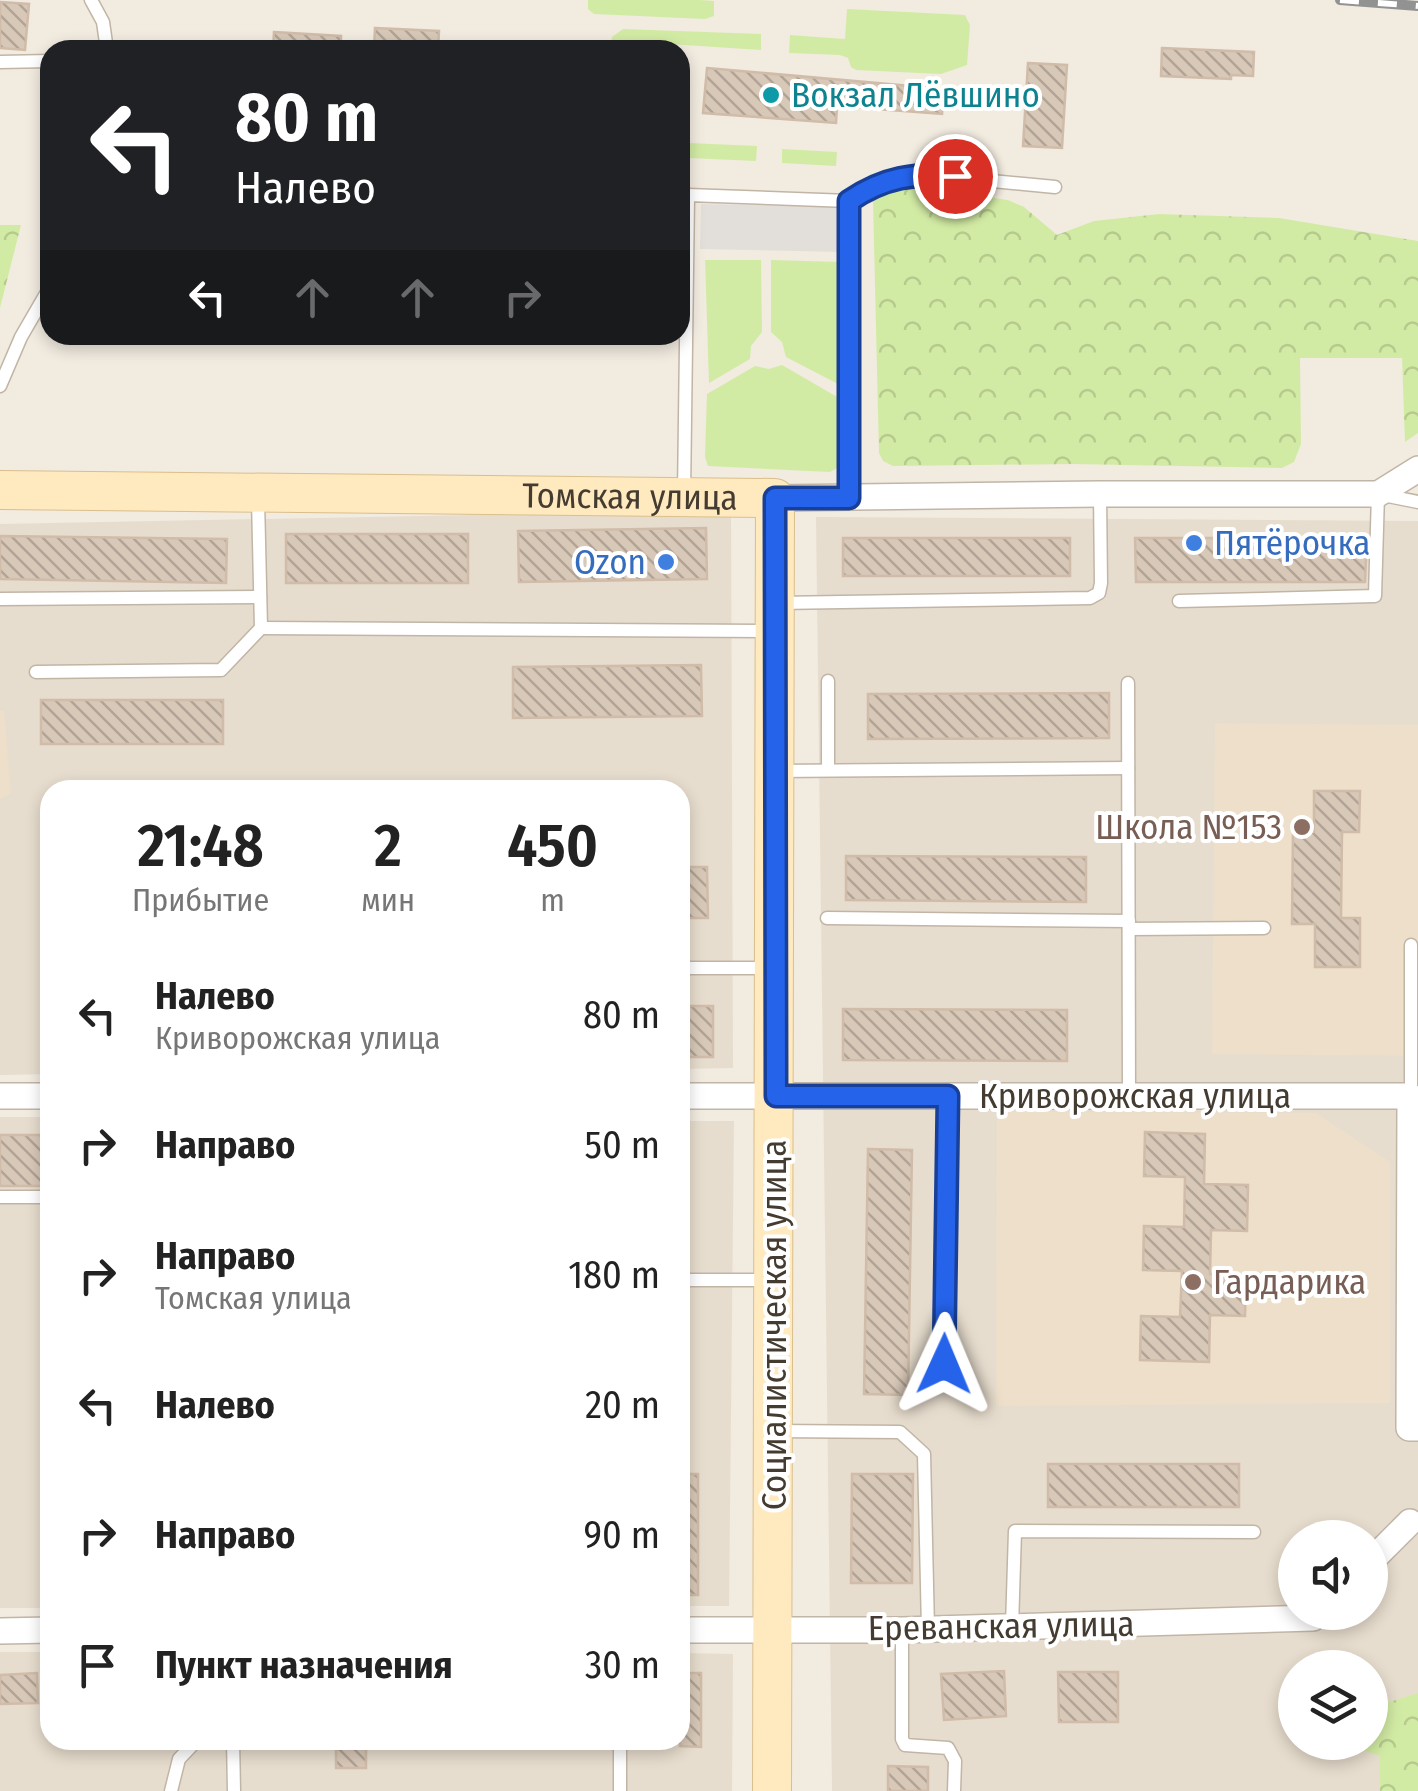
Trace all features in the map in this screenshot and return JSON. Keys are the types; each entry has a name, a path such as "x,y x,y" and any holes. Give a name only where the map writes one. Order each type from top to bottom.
{"street":[{"path":"1378,494 1418,469"},
{"name":"Томская улица","path":"0,490 775,498 1378,494"},
{"name":"Социалистическая улица","path":"772,1791 775,498"},
{"path":"0,1096 40,1096"},
{"name":"Криворожская улица","path":"690,1096 1414,1096"},
{"path":"1414,1096 1409,1428 1418,1428"},
{"path":"1388,1548 1414,1527"},
{"name":"Ереванская улица","path":"690,1630 902,1630 1278,1619"},
{"path":"0,1630 40,1630"}],"lane":[{"path":"91,0 103,22 106,40"},
{"path":"0,62 40,60"},
{"path":"690,195 849,201 880,183 919,174 1055,186"},
{"path":"849,201 849,498"},
{"path":"0,386 40,304"},
{"path":"684,497 686,345"},
{"path":"36,672 221,670 260,628 258,493"},
{"path":"260,628 775,617 1090,598 1099,593 1101,583 1100,494"},
{"path":"1180,600 1375,596 1378,494 1418,502"},
{"path":"0,599 260,597"},
{"path":"828,681 828,770"},
{"path":"1128,682 1130,1096"},
{"path":"776,771 1128,768"},
{"path":"828,918 1264,928"},
{"path":"1411,945 1414,1096"},
{"path":"690,968 776,968"},
{"path":"944,1364 948,1096"},
{"path":"0,1197 40,1197"},
{"path":"690,1280 775,1280"},
{"path":"774,1432 900,1432 924,1454 928,1629"},
{"path":"1012,1627 1015,1531 1254,1532"},
{"path":"902,1630 902,1739 914,1747 948,1748 954,1761 954,1791"},
{"path":"171,1791 179,1759 188,1750"},
{"path":"233,1750 234,1791"},
{"path":"620,1750 620,1791"}],"shaded area":[{"path":"701,204 842,207 841,252 700,249"},
{"path":"731,510 733,1068 690,1069 690,780 40,780 40,1074 0,1075 0,524"},
{"path":"816,517 1418,521 1418,1791 832,1791"},
{"path":"4,710 11,793 0,799 0,711"},
{"name":"Школа №153","path":"1215,723 1418,725 1418,1056 1212,1054"},
{"name":"Гардарика","path":"997,1112 1316,1113 1390,1162 1390,1403 996,1406"},
{"path":"0,1117 40,1117 40,1608 0,1608"},
{"path":"690,1121 734,1121 729,1606 690,1606"},
{"path":"0,1652 40,1652 40,1750 690,1750 690,1653 733,1654 732,1791 0,1791"}],"green space":[{"path":"588,0 714,1 714,16 705,19 594,14 588,9"},
{"path":"847,9 965,15 970,25 967,65 941,74 856,70 848,58 840,55 789,53 790,35 845,39"},
{"path":"623,29 761,34 761,50 690,45 690,40 612,40"},
{"path":"690,143 757,146 756,161 690,158"},
{"path":"782,149 837,152 836,166 782,163"},
{"path":"917,187 1008,200 1024,207 1057,235 1094,221 1159,214 1279,218 1418,241 1418,433 1405,442 1402,358 1300,358 1301,444 1294,462 1282,468 893,466 883,461 879,453 873,201 883,192"},
{"path":"0,225 21,225 0,308"},
{"path":"705,260 761,260 762,332 751,346 750,359 709,383"},
{"path":"771,260 841,262 838,384 786,357 782,342 771,332"},
{"path":"782,365 839,398 837,468 830,472 708,466 707,394 755,366 769,369"},
{"path":"1418,1693 1418,1791 1380,1791 1380,1760 1388,1760 1388,1702"}],"building":[{"path":"0,2 29,4 25,50 0,48"},
{"path":"375,28 439,31 439,40 374,40"},
{"path":"274,32 341,36 341,40 274,40"},
{"path":"1162,48 1254,52 1253,76 1161,76"},
{"path":"1028,63 1067,65 1062,148 1023,146"},
{"name":"Вокзал Лёвшино","path":"707,68 944,89 942,114 837,106 836,123 703,113"},
{"path":"706,528 707,579 519,582 518,531"},
{"path":"286,534 468,534 468,583 286,583"},
{"path":"0,536 227,539 226,583 0,579"},
{"path":"843,538 1070,538 1070,576 843,576"},
{"path":"1135,538 1367,538 1365,582 1136,582"},
{"path":"701,665 702,716 513,718 513,667"},
{"path":"1109,693 1109,738 868,739 868,694"},
{"path":"41,700 223,700 223,744 41,744"},
{"path":"1314,791 1360,791 1359,832 1342,832 1341,918 1360,918 1360,967 1315,967 1315,924 1292,924 1293,832 1314,832"},
{"path":"846,856 1086,857 1086,902 846,900"},
{"path":"690,867 707,867 708,918 690,918"},
{"path":"690,1006 713,1006 713,1057 690,1057"},
{"path":"843,1009 1067,1010 1067,1061 843,1060"},
{"path":"1145,1132 1205,1134 1204,1184 1248,1185 1247,1231 1211,1230 1210,1274 1246,1275 1245,1316 1210,1315 1209,1362 1140,1360 1141,1316 1180,1317 1182,1271 1143,1270 1144,1226 1184,1227 1185,1177 1144,1176"},
{"path":"0,1135 40,1135 40,1186 0,1186"},
{"path":"868,1149 912,1150 908,1395 864,1394"},
{"path":"1048,1464 1239,1464 1239,1507 1048,1507"},
{"path":"690,1474 698,1474 698,1595 690,1595"},
{"path":"852,1474 913,1474 912,1583 851,1583"},
{"path":"1004,1671 1006,1716 944,1720 941,1674"},
{"path":"1058,1672 1118,1672 1118,1722 1059,1722"},
{"path":"37,1673 38,1703 0,1704 0,1675"},
{"path":"690,1673 701,1673 701,1747 690,1746"},
{"path":"336,1750 366,1750 366,1768 336,1768"},
{"path":"888,1766 928,1767 928,1791 888,1791"}],"railway":[{"path":"1340,0 1418,6"}],"place":[{"name":"Вокзал Лёвшино","path":"771,95"},
{"name":"Пятёрочка","path":"1194,543"},
{"name":"Ozon","path":"666,562"},
{"name":"Школа №153","path":"1302,827"},
{"name":"Гардарика","path":"1193,1282"}],"route":[{"path":"944,1364 948,1096 776,1096 775,498 849,498 849,201 897,177 955,176"}]}
